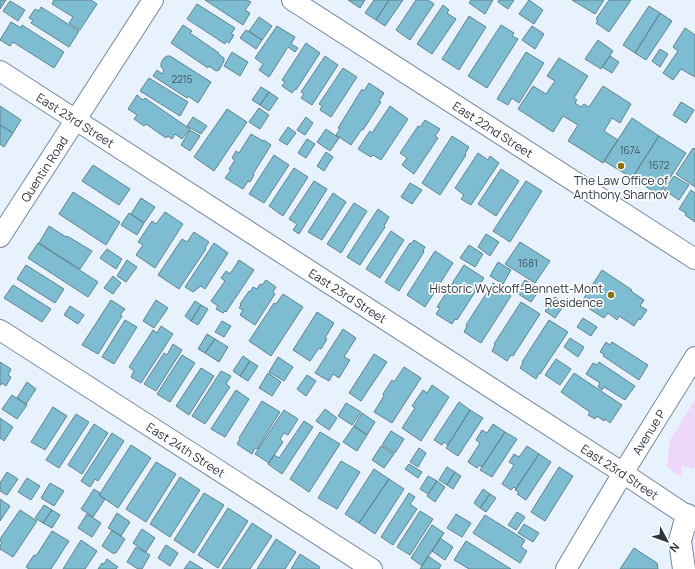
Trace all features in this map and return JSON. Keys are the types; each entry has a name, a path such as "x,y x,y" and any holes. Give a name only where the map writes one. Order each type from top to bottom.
{"street":[{"name":"Quentin Road","path":"0,237 152,0"},
{"name":"East 22nd Street","path":"292,0 695,259"},
{"name":"East 23rd Street","path":"0,71 691,518"},
{"name":"East 24th Street","path":"0,330 372,569"},
{"name":"Avenue P","path":"566,569 623,473 695,357"},
{"path":"684,569 680,541 691,518"}],"shaded area":[{"path":"695,400 695,465 694,469 682,465 681,477 667,467 670,440"}],"building":[{"path":"0,0 6,0 0,9"},
{"path":"54,0 91,0 97,4 80,30 69,23 73,17 52,4"},
{"path":"205,0 247,0 251,2 245,10 250,13 243,25"},
{"path":"348,0 365,0 360,8"},
{"path":"374,0 389,0 376,20 365,13"},
{"path":"389,0 403,0 385,26 376,20"},
{"path":"416,0 428,0 434,4 410,40 396,30"},
{"path":"471,0 493,0 485,14 469,3"},
{"path":"499,0 514,0 508,9 498,2"},
{"path":"529,0 543,10 534,24 519,14"},
{"path":"572,0 604,0 595,14"},
{"path":"609,0 631,0 609,32 596,23 598,20 596,19"},
{"path":"10,1 25,10 18,21 3,11"},
{"path":"197,4 235,28 231,34 234,35 229,43 226,41 225,44 187,19"},
{"path":"443,5 449,10 447,13 456,19 432,54 417,44"},
{"path":"649,6 660,13 635,53 623,45"},
{"path":"41,7 79,31 69,47 31,23 33,20 29,18 35,9 39,11"},
{"path":"660,13 672,21 646,60 635,53"},
{"path":"469,16 486,27 459,70 442,59"},
{"path":"259,17 272,26 262,40 249,31"},
{"path":"11,22 21,28 22,25 64,52 54,68 13,42 10,46 0,40"},
{"path":"183,25 192,31 190,33 224,58 219,70 216,71 209,66 208,68 171,43"},
{"path":"501,25 514,33 512,36 518,39 487,88 468,76"},
{"path":"277,26 295,37 291,44 298,48 295,52 288,47 269,77 259,70 263,64 255,58"},
{"path":"532,26 544,34 535,49 522,40"},
{"path":"685,28 695,35 695,77 681,69 673,80 663,73 678,51 673,47"},
{"path":"246,30 262,40 256,49 240,38"},
{"path":"598,40 613,51 601,69 585,59"},
{"path":"306,43 320,53 296,90 295,89 292,93 282,86 285,82 282,80"},
{"path":"660,49 668,54 660,67 652,61"},
{"path":"232,52 248,62 240,76 224,66"},
{"path":"526,52 544,63 519,103 512,98 508,105 497,99"},
{"path":"167,56 170,56 211,82 198,103 188,96 187,98 153,76 157,70 162,74 164,70 161,67 161,63"},
{"path":"325,56 338,65 312,105 301,98 304,94 301,92"},
{"path":"610,56 619,62 612,73 602,67"},
{"path":"559,58 588,76 574,98 577,100 575,103 581,107 584,104 589,107 603,86 631,104 620,123 612,118 604,131 618,140 603,163 568,141 578,125 563,116 553,132 518,109 533,86 546,94 555,81 547,76"},
{"path":"343,68 357,77 331,117 320,110 322,106 319,104"},
{"path":"149,78 188,102 180,116 140,91"},
{"path":"369,83 384,93 379,101 381,102 363,130 362,129 351,145 336,135 340,129 338,128 362,89 364,91"},
{"path":"261,87 269,92 260,105 252,100"},
{"path":"269,92 278,98 269,111 260,105"},
{"path":"137,95 143,100 145,98 190,129 182,139 175,134 172,139 168,136 166,138 146,124 144,126 134,119 137,115 128,109"},
{"path":"681,102 694,110 686,123 673,115"},
{"path":"0,106 21,120 13,133 0,125"},
{"path":"390,106 408,119 381,160 373,155 371,157 358,149 370,131 372,133"},
{"path":"259,108 269,115 260,129 249,122"},
{"path":"227,109 247,122 214,171 194,157"},
{"path":"193,117 207,126 201,134 187,126"},
{"path":"306,117 313,123 305,135 297,130"},
{"path":"632,118 659,136 632,178 604,161"},
{"path":"425,120 440,129 435,136 438,138 414,174 402,165 407,158 400,153 418,126 420,127"},
{"path":"0,125 13,133 4,147 0,144"},
{"path":"288,127 296,133 287,145 279,140"},
{"path":"326,129 339,138 330,151 317,142"},
{"path":"190,130 200,136 190,151 181,145"},
{"path":"251,134 271,145 253,174 254,175 250,182 248,181 243,189 225,178 231,170 229,169 235,160 232,158 236,151 239,153"},
{"path":"452,136 469,147 465,154 466,155 440,195 422,183"},
{"path":"659,136 686,153 659,195 632,178"},
{"path":"307,139 315,144 306,158 298,153"},
{"path":"693,148 695,149 695,187 676,174"},
{"path":"326,152 333,157 324,171 317,166"},
{"path":"478,153 488,160 490,156 499,163 471,205 461,199 464,195 455,188"},
{"path":"274,155 289,165 264,203 249,194"},
{"path":"93,165 130,189 119,205 82,181"},
{"path":"294,168 308,177 283,216 269,206"},
{"path":"501,169 519,181 496,216 478,204"},
{"path":"674,176 689,185 679,200 664,190"},
{"path":"314,181 327,189 299,234 293,230 297,224 289,219"},
{"path":"526,181 542,191 510,242 493,231"},
{"path":"410,183 422,190 412,204 401,197"},
{"path":"691,190 695,193 695,222 685,215 686,213 679,209"},
{"path":"73,192 120,222 106,245 59,214"},
{"path":"333,193 346,202 322,240 308,232"},
{"path":"141,198 155,207 144,223 131,214"},
{"path":"354,203 367,211 341,253 327,244"},
{"path":"378,209 389,217 384,226 385,227 360,265 347,257"},
{"path":"165,212 183,224 155,268 136,255 143,245 138,242 152,221 156,224"},
{"path":"129,213 144,223 137,235 121,225"},
{"path":"49,226 92,251 80,269 39,243"},
{"path":"391,231 404,240 380,278 366,269"},
{"path":"194,232 209,242 205,248 206,249 179,289 158,275 182,239 187,242"},
{"path":"486,234 499,242 490,256 478,247"},
{"path":"414,240 425,247 424,252 399,291 385,282 410,243 411,244"},
{"path":"520,242 550,261 535,283 505,264"},
{"path":"38,243 98,282 88,297 28,258"},
{"path":"214,243 228,253 205,289 201,286 193,292 185,287"},
{"path":"469,245 483,254 475,267 460,258"},
{"path":"107,249 122,259 116,269 100,258"},
{"path":"435,251 453,263 425,307 407,295"},
{"path":"127,260 137,267 126,282 117,276"},
{"path":"239,260 254,270 226,312 225,311 223,313 216,309 218,306 211,301 225,281 221,278 226,271 230,274"},
{"path":"498,262 511,270 503,284 490,276"},
{"path":"26,265 64,289 55,303 17,279"},
{"path":"464,265 484,278 457,320 455,319 452,324 436,314 440,308 437,307"},
{"name":"Historic Wyckoff-Bennett-Mont Residence","path":"602,270 644,300 640,306 647,310 634,326 619,316 617,320 608,313 604,318 588,308 591,303 584,298"},
{"path":"113,276 121,283 113,294 104,288"},
{"path":"266,280 276,287 273,292 275,294 255,325 240,315 243,310 239,308 249,291 250,292 253,287 257,289 260,284 262,285"},
{"path":"525,280 540,289 531,302 517,293"},
{"path":"493,283 511,296 481,343 464,332 467,326 466,325"},
{"path":"13,285 51,309 42,322 4,298"},
{"path":"283,294 303,307 271,356 249,341 274,303 276,304"},
{"path":"555,297 565,304 555,318 545,311"},
{"path":"111,300 125,309 120,315 122,316 98,354 82,345"},
{"path":"156,300 168,308 154,328 143,321"},
{"path":"195,301 201,305 191,321 185,316"},
{"path":"521,302 540,314 513,356 511,355 507,361 492,351 495,345 494,344"},
{"path":"201,305 208,309 198,325 191,321"},
{"path":"70,306 84,315 78,324 64,315"},
{"path":"317,312 334,323 325,338 327,339 321,349 319,348 310,361 293,350"},
{"path":"583,318 597,327 591,336 577,327"},
{"path":"125,320 137,327 114,364 102,357"},
{"path":"549,320 568,332 536,379 520,368 523,363 522,362"},
{"path":"222,321 231,326 224,337 215,332"},
{"path":"161,326 173,334 141,383 131,377 134,371 129,367 153,330 157,333"},
{"path":"343,329 356,338 344,357 350,360 339,378 333,374 329,381 315,373"},
{"path":"207,334 215,339 205,353 198,349"},
{"path":"570,338 584,347 578,357 564,347"},
{"path":"215,339 228,347 219,362 205,353"},
{"path":"606,342 610,345 612,342 648,365 639,380 603,356 604,354 600,352"},
{"path":"173,344 182,350 156,391 144,384 164,353 167,355"},
{"path":"374,354 387,362 361,401 349,393"},
{"path":"182,355 195,363 170,402 157,394"},
{"path":"243,356 250,361 240,376 233,371"},
{"path":"278,357 293,367 284,381 269,372"},
{"path":"556,359 571,369 560,385 545,375"},
{"path":"250,361 258,366 248,381 240,376"},
{"path":"0,362 11,369 8,375 11,377 6,386 2,383 0,385"},
{"path":"599,362 635,386 625,400 604,387 602,390 598,387 600,383 586,374 593,363 597,365"},
{"path":"404,367 421,378 392,423 374,412 392,380 394,382"},
{"path":"201,368 214,376 189,415 176,406"},
{"path":"221,371 231,376 226,384 230,387 205,424 192,416"},
{"path":"268,373 281,382 272,396 259,388"},
{"path":"574,373 622,405 610,423 597,416 595,419 588,415 590,412 561,392"},
{"path":"307,375 316,381 306,396 297,389"},
{"path":"27,382 36,389 26,404 17,398"},
{"path":"432,385 449,397 421,441 402,428 415,408 412,406 423,390 427,393"},
{"path":"236,390 249,399 225,437 211,429"},
{"path":"12,395 27,405 17,419 2,409"},
{"path":"262,401 280,412 257,449 255,448 252,454 237,444 240,439 239,438"},
{"path":"459,402 470,410 448,445 444,442 442,445 434,440"},
{"path":"346,403 361,412 352,425 338,416"},
{"path":"53,407 67,416 45,450 31,442"},
{"path":"325,409 337,418 329,430 316,421"},
{"path":"284,410 298,419 288,435 284,433 280,439 283,442 269,463 255,454"},
{"path":"470,410 483,418 458,456 446,448"},
{"path":"362,413 375,422 367,435 354,426"},
{"path":"76,414 89,422 59,468 46,460"},
{"path":"0,418 13,427 4,441 0,438"},
{"path":"304,421 313,427 282,474 268,464 274,455 279,458"},
{"path":"94,424 108,433 82,474 68,465"},
{"path":"493,424 505,432 482,467 479,465 477,468 468,462 480,443 476,440 482,430 487,433"},
{"path":"354,426 367,435 357,451 343,442"},
{"path":"391,431 404,439 395,453 382,445"},
{"path":"320,432 340,444 309,492 290,479"},
{"path":"505,432 517,439 492,477 480,470"},
{"path":"112,433 124,441 98,481 95,479 90,487 81,481"},
{"path":"131,445 151,458 118,508 99,495"},
{"path":"381,446 394,454 384,468 372,460"},
{"path":"527,446 539,454 516,489 514,487 511,490 502,484 514,465 509,462 514,454 519,457"},
{"path":"419,448 426,453 418,467 410,462"},
{"path":"539,454 551,462 526,500 517,494 519,492 515,490"},
{"path":"341,461 360,472 337,509 318,498"},
{"path":"156,462 176,474 146,522 126,509"},
{"path":"409,464 422,472 418,478 405,469"},
{"path":"447,467 455,472 447,485 439,480"},
{"path":"559,467 573,476 545,521 531,512"},
{"path":"374,469 389,479 359,523 345,514"},
{"path":"7,472 18,479 7,495 0,491 0,483"},
{"path":"455,472 461,476 453,489 447,485"},
{"path":"428,476 437,481 428,494 420,489"},
{"path":"180,477 200,490 170,537 150,524"},
{"path":"27,478 40,486 31,500 18,492"},
{"path":"389,479 404,489 375,534 359,523"},
{"path":"437,481 445,487 435,502 427,496"},
{"path":"50,483 64,491 54,506 41,498"},
{"path":"94,489 105,499 93,517 81,509"},
{"path":"483,489 490,494 480,508 474,503"},
{"path":"204,493 224,505 194,553 174,540"},
{"path":"409,493 415,497 410,504 417,509 393,545 381,537"},
{"path":"490,494 496,498 486,512 480,508"},
{"path":"0,499 10,506 0,521"},
{"path":"44,505 52,510 43,523 35,518"},
{"path":"228,508 248,521 218,568 198,555"},
{"path":"20,510 37,521 13,557 0,549 2,542 0,539"},
{"path":"52,510 60,515 52,528 43,523"},
{"path":"420,511 433,519 410,555 397,547"},
{"path":"517,512 525,517 516,530 508,525"},
{"path":"117,513 130,522 121,536 108,528"},
{"path":"87,514 101,523 92,537 78,528"},
{"path":"456,514 471,523 462,537 447,528"},
{"path":"485,515 525,540 521,547 527,551 520,563 473,533"},
{"path":"252,523 272,536 250,569 222,569"},
{"path":"524,524 539,533 533,542 518,533"},
{"path":"432,525 444,533 422,566 411,558"},
{"path":"142,529 155,538 146,552 133,543"},
{"path":"112,530 125,539 114,554 102,546"},
{"path":"52,531 69,541 51,569 29,569 26,567 34,555 36,556"},
{"path":"440,538 453,547 445,560 432,551"},
{"path":"276,539 296,552 285,569 257,569"},
{"path":"81,540 97,551 85,569 63,569"},
{"path":"466,541 511,569 469,569 454,560"},
{"path":"166,545 178,553 170,566 158,558"},
{"path":"136,547 150,555 142,569 138,569 127,562"},
{"path":"634,548 657,563 658,569 620,569"},
{"path":"300,554 320,567 319,569 291,569"},
{"path":"428,556 441,565 439,569 420,569"},
{"path":"107,559 118,567 116,569 98,569"},
{"path":"190,561 203,569 184,569"}],"place":[{"name":"The Law Office of Anthony Sharnov","path":"621,166"},
{"name":"Historic Wyckoff-Bennett-Mont Residence","path":"611,295"}]}
